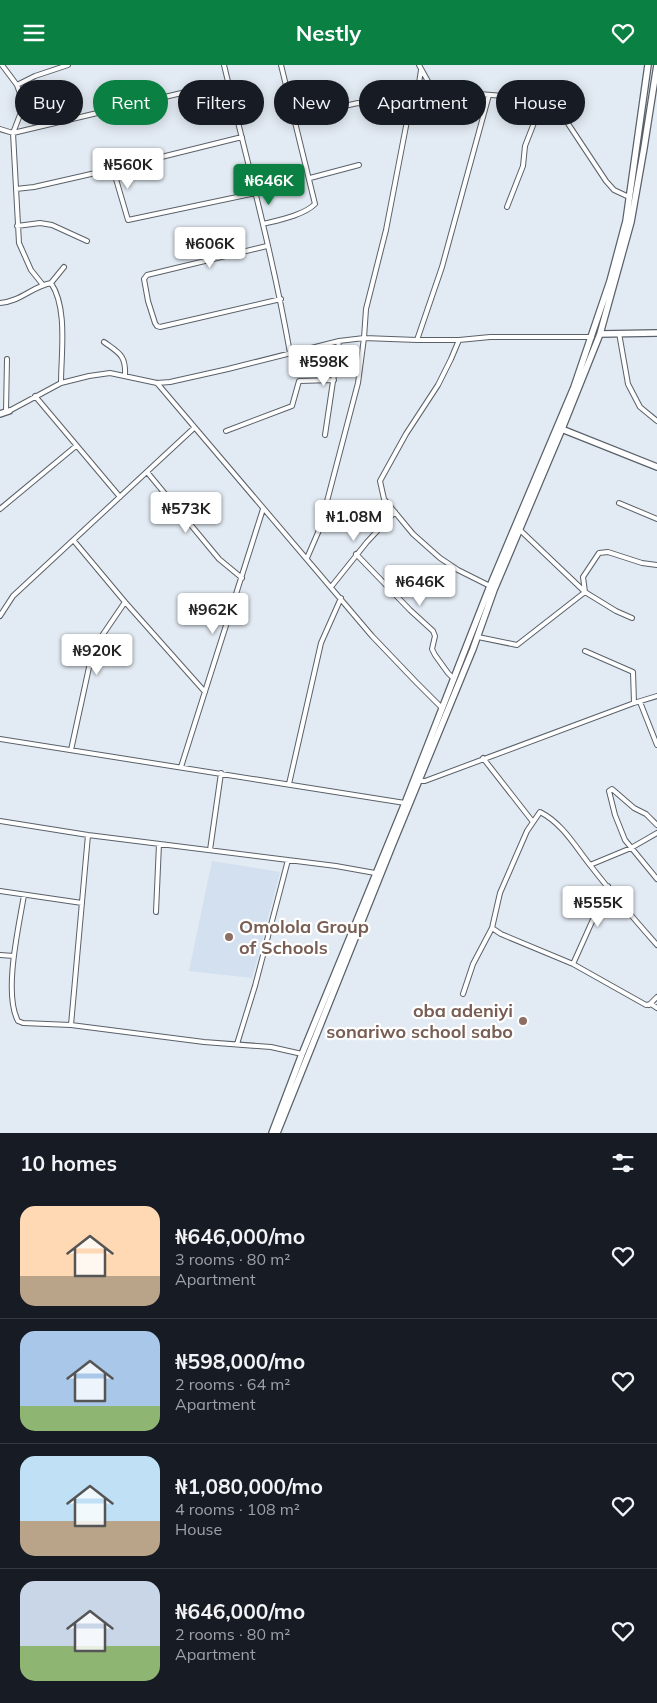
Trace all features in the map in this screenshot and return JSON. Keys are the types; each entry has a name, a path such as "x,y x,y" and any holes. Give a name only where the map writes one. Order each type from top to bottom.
{"main road":[{"path":"272,1133 375,873 419,781 478,637 494,590 560,428 610,281 626,221 648,65"},
{"path":"277,1133 490,586 600,334 631,222 657,65"},
{"path":"600,334 657,333"},
{"path":"560,428 657,467"}],"street":[{"path":"2,65 15,82"},
{"path":"27,80 68,65"},
{"path":"224,65 228,80"},
{"path":"281,65 285,80"},
{"path":"419,65 430,85 442,91 496,96"},
{"path":"307,558 320,528 358,383 366,309 386,230 407,121 416,96 421,70"},
{"path":"0,129 13,133 178,94"},
{"path":"417,340 442,267 489,95"},
{"path":"16,125 13,133 19,243 31,270 43,285"},
{"path":"239,125 281,299 290,353"},
{"path":"263,224 291,216 315,204 296,125"},
{"path":"507,207 523,165 525,145 533,125"},
{"path":"569,125 606,181 614,190 629,197"},
{"path":"16,189 34,187 113,169 242,137"},
{"path":"310,178 360,165"},
{"path":"113,169 128,221 256,193"},
{"path":"17,226 40,223 52,225 87,241"},
{"path":"267,246 147,275 144,279 148,301 155,323 160,327 281,299"},
{"path":"0,303 15,300 43,285 52,283 64,267"},
{"path":"52,283 57,293 62,326 61,383"},
{"path":"619,333 628,384 640,407 657,421"},
{"path":"3,413 61,383 100,374 125,375 157,383 182,380 339,341 364,338 459,340 490,337 592,337"},
{"path":"459,340 452,359 438,385 406,434 381,478 384,499 413,533 440,558 458,570 490,586"},
{"path":"104,341 124,358 126,365 125,375"},
{"path":"325,435 339,341"},
{"path":"3,413 7,359"},
{"path":"226,431 292,406 299,381 334,380"},
{"path":"157,383 372,636 442,708"},
{"path":"36,396 76,447 120,497"},
{"path":"0,616 13,596 194,428"},
{"path":"0,509 76,447"},
{"path":"147,472 219,559 242,578"},
{"path":"619,503 657,519"},
{"path":"181,767 263,509"},
{"path":"330,587 356,554 395,512"},
{"path":"520,529 585,593 632,618"},
{"path":"74,541 205,692"},
{"path":"585,593 583,577 599,553 608,552 642,563 657,565"},
{"path":"356,554 433,631 435,636 432,649 454,679"},
{"path":"478,637 517,645 585,593"},
{"path":"289,784 321,643 341,598"},
{"path":"71,750 93,649 125,602"},
{"path":"585,651 633,672 634,703"},
{"path":"419,781 425,781 657,696"},
{"path":"640,702 657,745"},
{"path":"0,739 407,803"},
{"path":"483,759 533,822"},
{"path":"210,850 222,773"},
{"path":"657,825 646,814 634,808 612,789 609,791 622,831 631,848 657,879"},
{"path":"463,994 473,964 492,928 500,893 527,831 540,811 551,817 577,846 590,865 657,945"},
{"path":"0,821 88,835 336,866 375,873"},
{"path":"590,865 631,848 657,833"},
{"path":"70,1025 88,835"},
{"path":"156,912 159,844"},
{"path":"237,1044 258,977 288,860"},
{"path":"574,964 608,886"},
{"path":"0,891 82,903"},
{"path":"24,895 14,956 12,1000 18,1021 270,1047 302,1054"},
{"path":"492,928 501,934 574,964 638,1001 651,1004 657,1008"},
{"path":"0,955 14,956"},
{"path":"649,1005 657,997"}],"shaded area":[{"name":"Omolola Group of Schools","path":"212,861 280,872 252,978 189,971"}],"place":[{"name":"Omolola Group of Schools","path":"229,937"},
{"name":"oba adeniyi sonariwo school sabo","path":"523,1021"}]}
